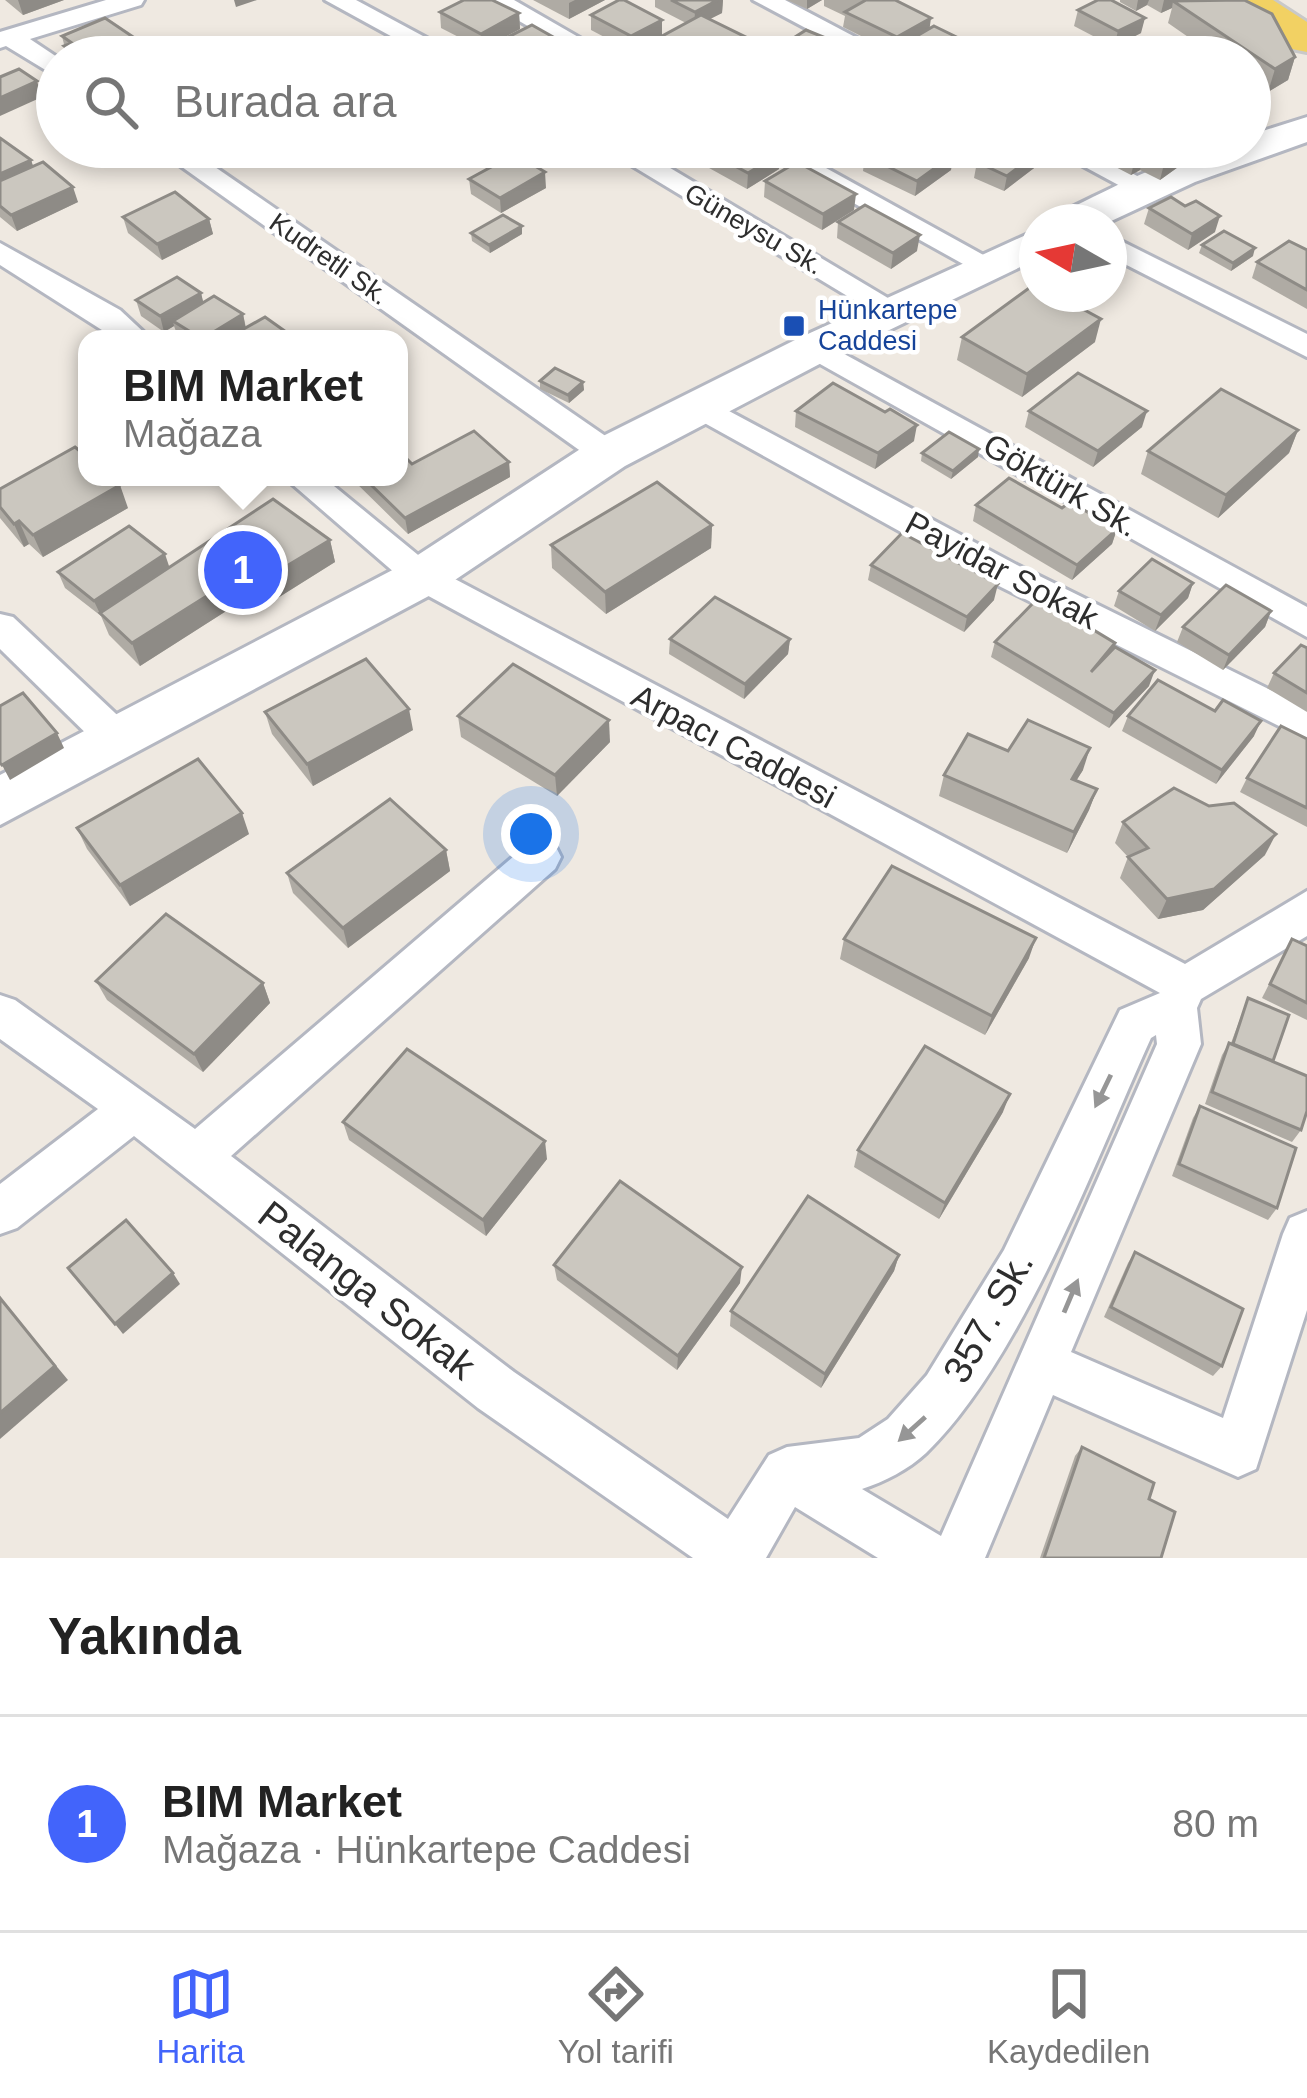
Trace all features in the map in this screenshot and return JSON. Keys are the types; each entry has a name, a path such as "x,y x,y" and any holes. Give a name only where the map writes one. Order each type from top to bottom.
{"main road":[{"path":"1245,0 1307,40"},
{"path":"1277,0 1307,16"},
{"path":"1271,127 1298,113"},
{"path":"1164,181 1186,168"},
{"path":"1114,204 1190,168"},
{"path":"0,802 422,577 608,454 815,348 1019,253"}],"street":[{"path":"5,38 132,0"},
{"path":"338,0 408,36"},
{"path":"495,0 561,36"},
{"path":"765,0 838,36"},
{"path":"5,38 36,56"},
{"name":"Kudretli Sk.","path":"199,168 608,454"},
{"name":"Güneysu Sk.","path":"651,168 893,310"},
{"path":"806,168 992,268"},
{"path":"1125,168 1164,181"},
{"path":"0,252 124,330"},
{"path":"1127,253 1307,347"},
{"name":"Göktürk Sk.","path":"815,348 1307,624"},
{"name":"Payidar Sokak","path":"701,407 1005,574 1307,725"},
{"name":"Arpacı Caddesi","path":"312,486 422,577 1180,997"},
{"path":"0,626 117,739"},
{"path":"196,1157 541,857"},
{"name":"357. Sk.","path":"787,1473 872,1460 916,1428 988,1331 1136,1024 1303,919"},
{"name":"357. Sk.","path":"958,1558 1179,1044 1180,997"},
{"name":"Palanga Sokak","path":"0,1014 134,1109 496,1390 737,1557"},
{"path":"0,1212 134,1109"},
{"path":"1041,1364 1238,1451 1307,1234"},
{"path":"737,1557 787,1473 927,1558"}],"building":[{"path":"464,0 492,0 519,13 481,34 440,12"},
{"path":"619,0 662,20 631,36 591,15"},
{"path":"671,0 718,0 695,12"},
{"path":"866,0 895,0 931,18 895,36 845,12"},
{"path":"1098,0 1111,0 1145,18 1118,31 1078,10"},
{"path":"1244,0 1272,14 1295,57 1275,69 1271,66 1271,36 1226,36 1173,1"},
{"path":"701,15 744,36 662,36"},
{"path":"105,18 132,36 62,36"},
{"path":"532,25 551,36 510,36"},
{"path":"934,26 955,36 917,36"},
{"path":"19,69 36,81 0,98 0,77"},
{"path":"0,138 31,160 0,174"},
{"path":"36,165 50,168 73,187 11,215 0,206 0,181"},
{"path":"489,168 545,172 500,198 469,179"},
{"path":"787,168 808,168 856,194 823,214 765,181"},
{"path":"891,168 935,168 917,181"},
{"path":"990,168 1017,168 1007,176"},
{"path":"175,192 209,219 157,244 123,217"},
{"path":"1171,197 1185,206 1196,201 1220,216 1192,234 1149,208"},
{"path":"865,205 920,235 893,253 838,222"},
{"path":"503,215 522,226 489,245 471,233"},
{"path":"1224,231 1255,248 1233,263 1202,245"},
{"path":"1289,241 1307,250 1307,290 1257,262"},
{"path":"177,277 201,293 160,316 136,300"},
{"path":"1019,295 1019,312 1088,312 1101,319 1027,374 962,337"},
{"path":"214,296 243,314 217,330 188,330 173,321"},
{"path":"265,317 283,330 242,330"},
{"path":"555,368 583,382 568,395 540,381"},
{"path":"1078,373 1147,411 1098,451 1029,411"},
{"path":"833,383 917,425 878,453 796,411"},
{"path":"1221,389 1298,430 1226,495 1148,451"},
{"path":"474,431 509,462 405,518 372,486 408,486 408,460 412,464"},
{"path":"949,432 979,449 953,471 922,453"},
{"path":"75,447 78,486 118,486 33,535 19,521 14,524 0,507 0,489"},
{"path":"1009,478 1062,508 1070,502 1117,529 1077,565 976,505"},
{"path":"657,482 712,525 605,592 551,545"},
{"path":"273,499 330,540 270,576 253,567 132,643 100,613"},
{"path":"129,526 165,554 94,601 58,572"},
{"path":"902,533 998,584 967,617 871,565"},
{"path":"1152,559 1193,583 1161,615 1119,591"},
{"path":"1226,585 1271,611 1229,655 1183,627"},
{"path":"715,597 790,639 745,684 670,639"},
{"path":"1039,597 1115,643 1091,672 1115,647 1155,670 1114,713 995,642"},
{"path":"1301,645 1307,648 1307,693 1274,673"},
{"path":"366,659 409,709 307,764 265,712"},
{"path":"513,664 609,720 555,775 458,716"},
{"path":"1158,680 1215,711 1223,700 1261,721 1222,770 1128,716"},
{"path":"23,693 57,733 2,765 0,706"},
{"path":"1028,720 1090,748 1072,779 1097,789 1074,832 944,775 968,734 1008,751"},
{"path":"1281,726 1307,739 1307,808 1247,778"},
{"path":"198,759 242,813 120,885 77,828"},
{"path":"1174,788 1209,806 1234,803 1276,834 1214,889 1167,899 1128,857 1148,848 1123,822"},
{"path":"390,799 446,850 343,928 287,873"},
{"path":"892,866 1036,938 992,1016 844,939"},
{"path":"166,914 263,983 194,1054 96,981"},
{"path":"1292,939 1307,946 1307,1003 1270,984"},
{"path":"1248,998 1289,1015 1273,1061 1233,1044"},
{"path":"1229,1043 1307,1076 1307,1111 1301,1130 1212,1092"},
{"path":"925,1046 1010,1094 945,1203 858,1150"},
{"path":"407,1049 545,1141 483,1220 343,1122"},
{"path":"1200,1106 1296,1148 1277,1208 1179,1164"},
{"path":"620,1181 742,1267 678,1356 554,1265"},
{"path":"808,1196 899,1255 825,1374 731,1311"},
{"path":"126,1220 173,1273 115,1324 68,1268"},
{"path":"1135,1252 1243,1309 1222,1366 1111,1307"},
{"path":"0,1298 55,1366 0,1413"},
{"path":"1082,1447 1154,1483 1149,1499 1175,1512 1161,1558 1044,1558"}],"place":[{"name":"Hünkartepe Caddesi","path":"794,326"},
{"name":"BIM Market","path":"243,570"}]}
